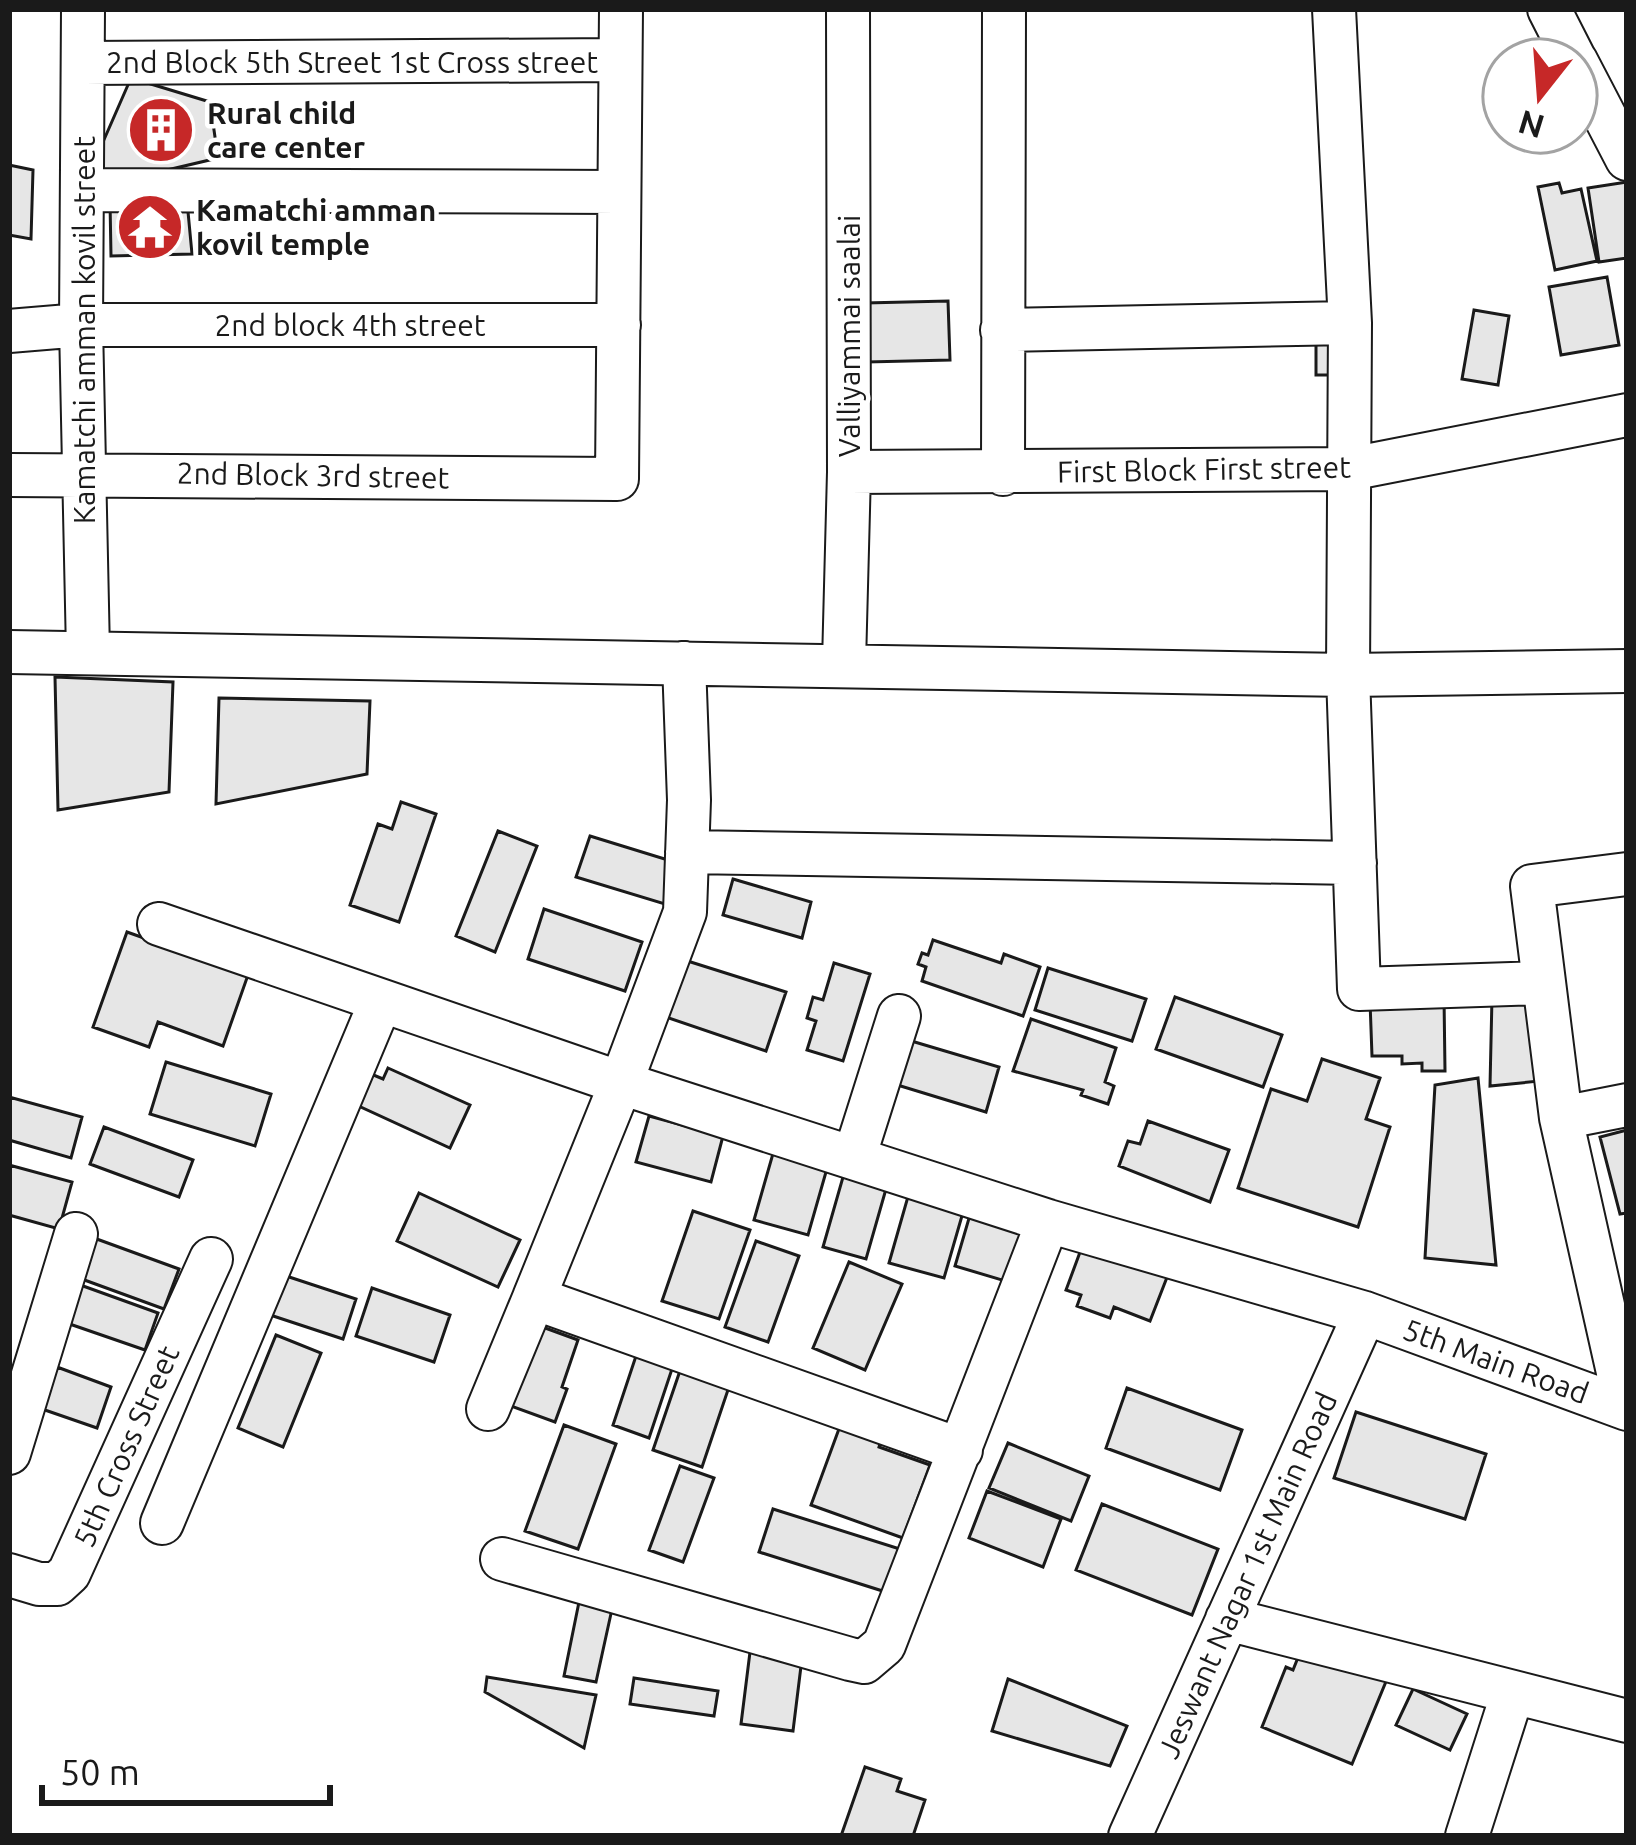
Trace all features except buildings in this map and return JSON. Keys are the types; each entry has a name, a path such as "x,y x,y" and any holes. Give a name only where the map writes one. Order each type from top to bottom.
{"street":[{"name":"Kamatchi amman kovil street","path":"83,9 81,325 88,652"},
{"path":"619,325 621,9"},
{"name":"Valliyammai saalai","path":"844,663 849,472 848,9"},
{"path":"1003,474 1004,9"},
{"path":"1334,9 1350,323 1348,675 1359,989 1544,983"},
{"path":"1549,9 1563,36"},
{"name":"2nd Block 5th Street 1st Cross street","path":"83,63 620,60"},
{"path":"1600,107 1627,159"},
{"path":"82,190 618,192"},
{"path":"1002,331 1350,323"},
{"name":"2nd block 4th street","path":"9,331 81,325 619,325"},
{"name":"2nd Block 3rd street","path":"9,475 617,478 619,325"},
{"name":"First Block First street","path":"849,472 1351,469 1627,415"},
{"path":"9,652 1348,675 1627,671"},
{"path":"488,1409 685,912 689,800 684,663"},
{"path":"687,852 1355,863"},
{"path":"1626,1409 1562,1118 1532,886 1627,874"},
{"name":"5th Main Road","path":"159,924 854,1159 1365,1313 1626,1409"},
{"path":"162,1523 380,1001"},
{"path":"854,1159 899,1016"},
{"path":"1562,1118 1627,1105"},
{"path":"502,1559 864,1662 884,1645 1048,1221"},
{"path":"9,1453 76,1234"},
{"name":"5th Cross Street","path":"9,1575 57,1584 69,1573 211,1259"},
{"path":"533,1298 961,1450"},
{"name":"Jeswant Nagar 1st Main Road","path":"1130,1836 1365,1313"},
{"path":"1227,1618 1627,1721"},
{"path":"1467,1836 1513,1692"}],"place":[{"name":"Rural child care center","path":"161,130"},
{"name":"Kamatchi amman kovil temple","path":"150,227"}]}
